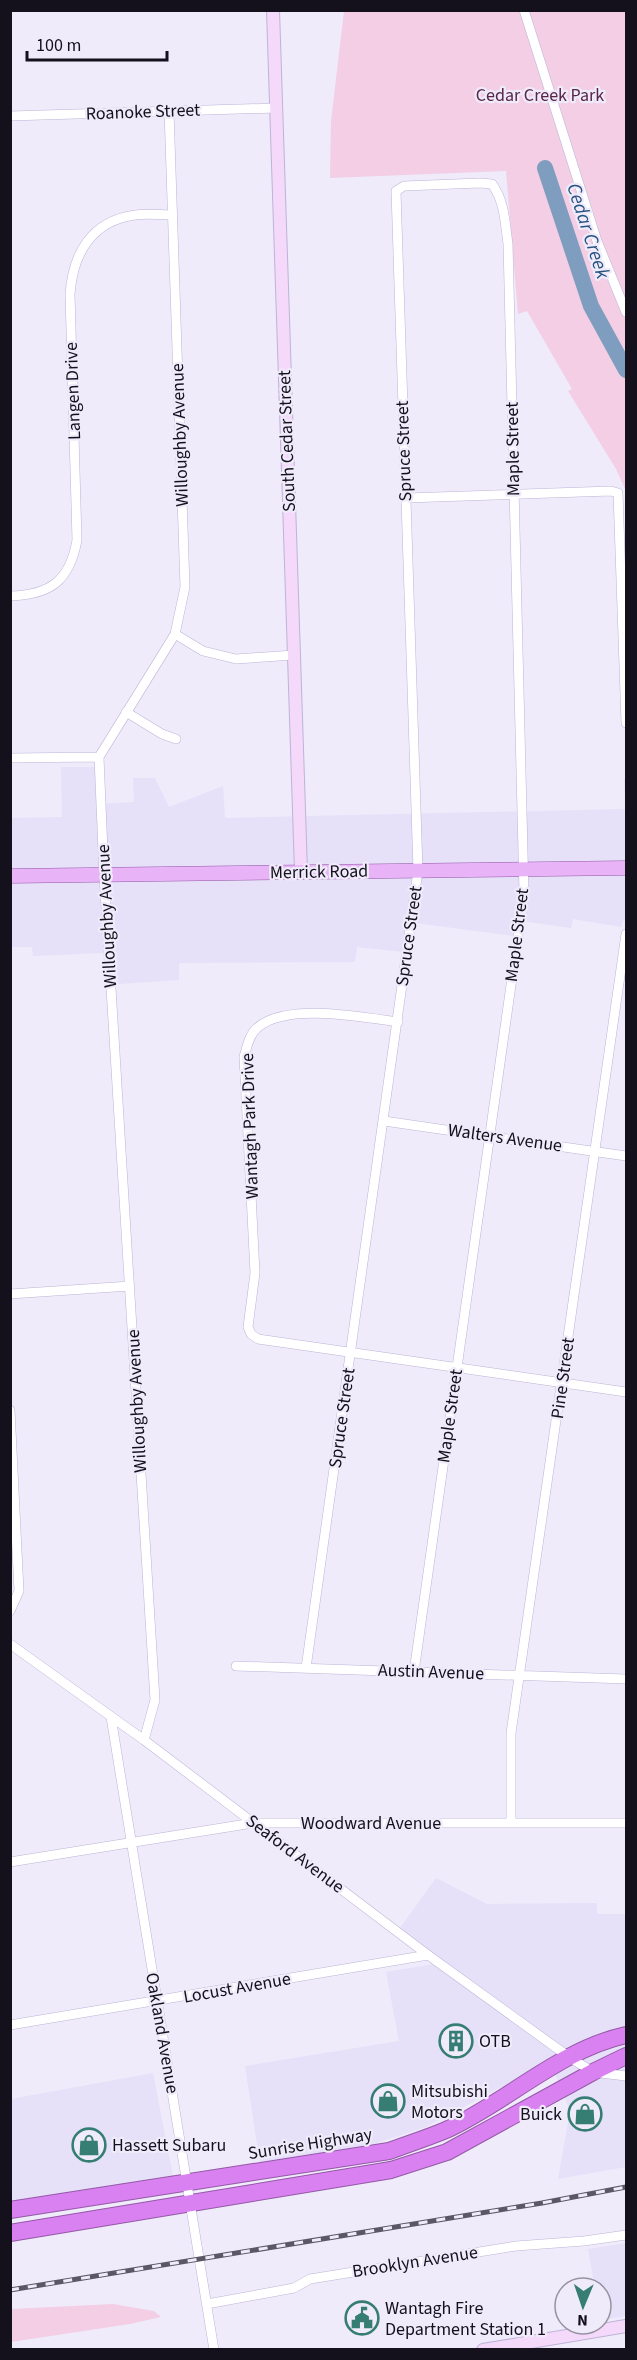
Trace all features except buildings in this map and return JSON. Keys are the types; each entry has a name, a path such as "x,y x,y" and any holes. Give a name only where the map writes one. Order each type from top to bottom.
{"highway":[{"name":"Sunrise Highway","path":"10,2234 391,2170 436,2156 447,2152 581,2064 615,2037 627,2035"},
{"name":"Sunrise Highway","path":"10,2210 389,2151 447,2129 581,2064 627,2056"}],"main road":[{"name":"Merrick Road","path":"10,876 627,868"}],"street":[{"name":"South Cedar Street","path":"273,10 301,873"},
{"path":"524,10 597,241 627,312"},
{"name":"Roanoke Street","path":"10,116 276,108"},
{"name":"Willoughby Avenue","path":"144,1740 155,1700 104,875 99,757 175,634 185,587 170,111"},
{"name":"Maple Street","path":"396,198 396,191 404,186 492,184 498,192 504,209 508,244 524,894 414,1672"},
{"name":"Spruce Street","path":"306,1668 418,871 396,198"},
{"name":"Langen Drive","path":"10,596 28,596 48,589 63,577 74,559 77,540 70,294 72,272 79,252 94,234 113,221 135,215 173,214"},
{"path":"406,498 612,491 618,494 627,723"},
{"path":"175,634 203,651 236,659 294,655"},
{"path":"126,712 162,734 176,739"},
{"path":"10,758 99,757"},
{"name":"Pine Street","path":"511,1822 511,1733 627,934"},
{"name":"Wantagh Park Drive","path":"351,1353 258,1339 251,1334 248,1327 255,1273 244,1057 248,1041 256,1029 281,1015 343,1014 398,1022"},
{"name":"Walters Avenue","path":"384,1121 627,1156"},
{"path":"10,1294 130,1286"},
{"path":"351,1353 627,1392"},
{"path":"10,1410 19,1591 10,1611"},
{"name":"Seaford Avenue","path":"10,1644 144,1740 428,1955 581,2064"},
{"name":"Austin Avenue","path":"236,1666 627,1679"},
{"name":"Oakland Avenue","path":"111,1717 214,2349"},
{"name":"Woodward Avenue","path":"10,1862 253,1823 627,1823"},
{"name":"Locust Avenue","path":"10,2025 428,1955"},
{"path":"581,2064 627,2076"},
{"name":"Brooklyn Avenue","path":"207,2304 294,2288 310,2279 407,2263 516,2246 627,2235"},
{"path":"483,2349 627,2326"}],"shaded area":[{"path":"61,767 95,767 97,804 134,802 133,778 155,778 169,807 223,786 225,818 625,809 624,778 626,778 626,921 623,920 621,927 573,919 571,928 515,920 513,936 408,922 403,952 357,947 355,962 179,963 179,980 105,985 103,953 33,956 32,947 11,947 10,818 62,817"},
{"path":"436,1878 487,1904 597,1903 597,1914 626,1914 626,2167 558,2179 570,2111 550,2061 426,2127 373,2144 260,2163 245,2066 399,2041 386,1972 434,1964 395,1935"},
{"path":"153,2073 173,2176 11,2202 11,2099"},
{"path":"626,2243 626,2316 613,2318 613,2276 593,2276 588,2249"}],"green space":[{"name":"Cedar Creek Park","path":"344,11 626,11 626,491 616,469 568,391 572,389 527,311 518,314 506,171 330,178 331,121"},
{"path":"113,2304 154,2311 161,2317 130,2324 11,2342 11,2309"}],"waterway":[{"name":"Cedar Creek","path":"545,168 591,306 626,370"}],"railway":[{"path":"10,2290 542,2203 626,2187"}],"place":[{"name":"OTB","path":"456,2041"},
{"name":"Mitsubishi Motors","path":"388,2101"},
{"name":"Buick","path":"585,2114"},
{"name":"Hassett Subaru","path":"89,2145"},
{"name":"Wantagh Fire Department Station 1","path":"362,2318"}]}
